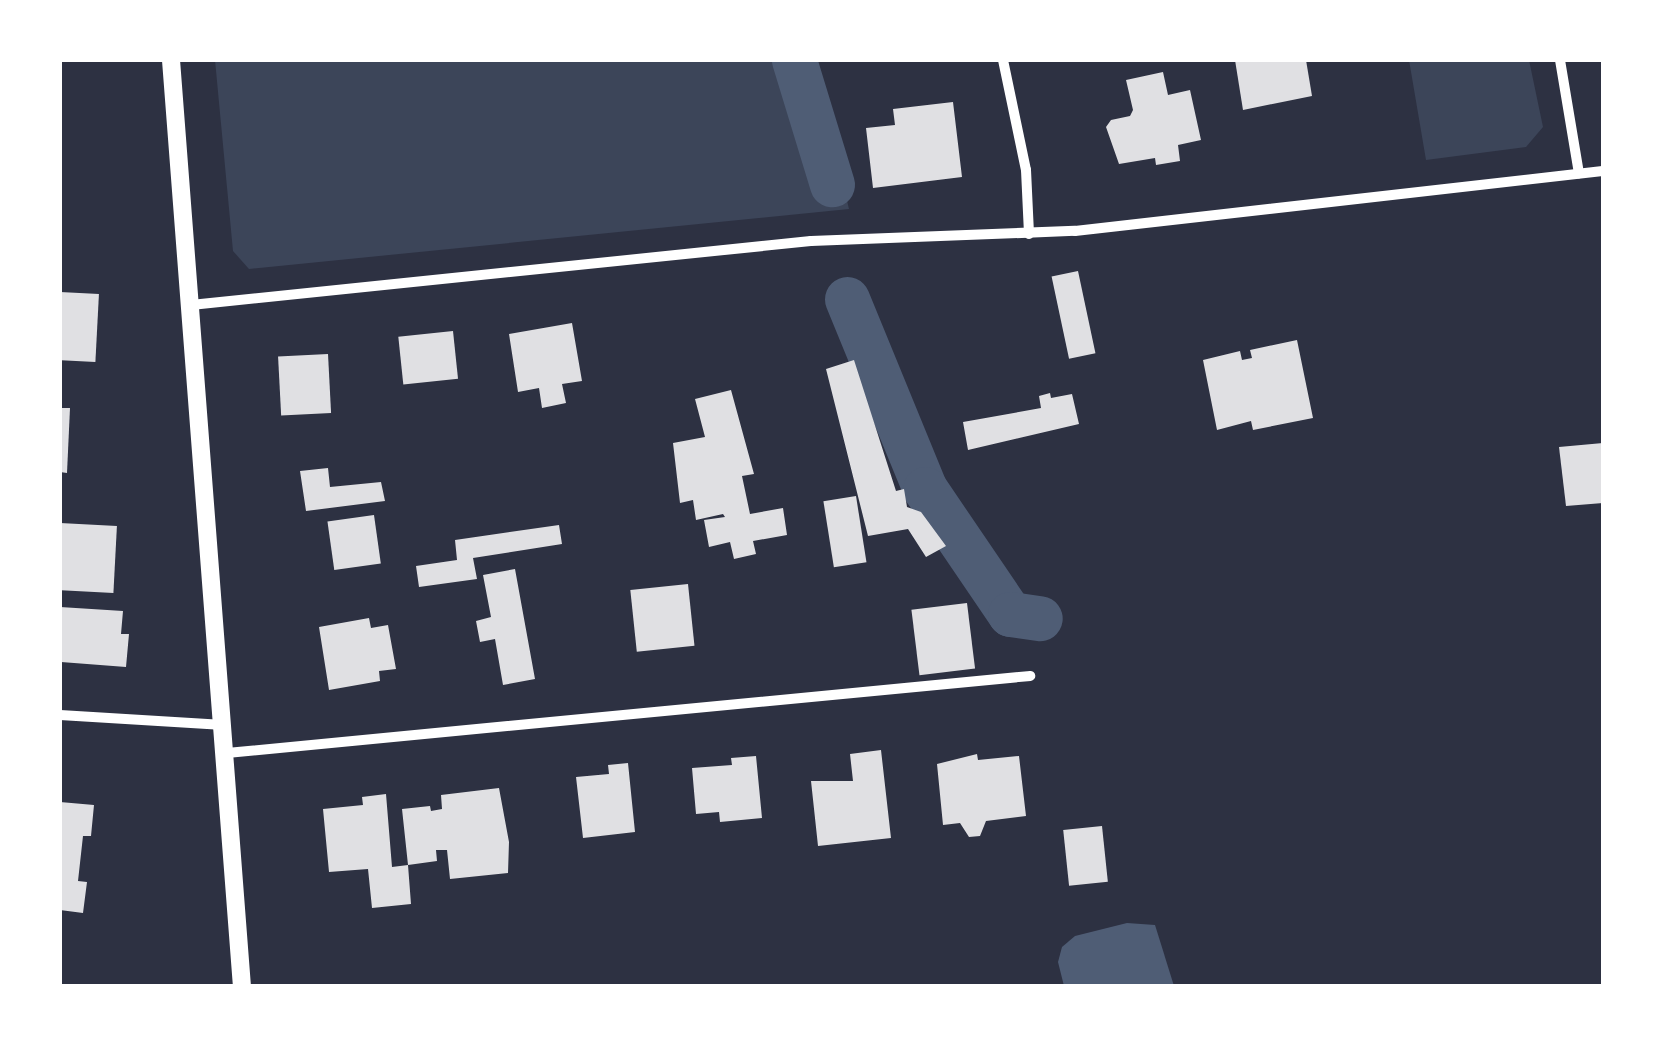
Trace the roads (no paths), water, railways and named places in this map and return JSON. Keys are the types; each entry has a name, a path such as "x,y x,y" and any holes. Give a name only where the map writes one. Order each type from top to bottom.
{"street":[{"path":"171,60 228,753 242,986"},
{"path":"1003,60 1026,170 1029,234"},
{"path":"1560,60 1579,173"},
{"path":"192,305 811,242 1029,234 1603,170"},
{"path":"228,753 1030,676"},
{"path":"60,715 225,725"}],"waterway":[{"path":"794,60 832,184"},
{"path":"847,299 925,489 1010,614 1040,618"}]}
